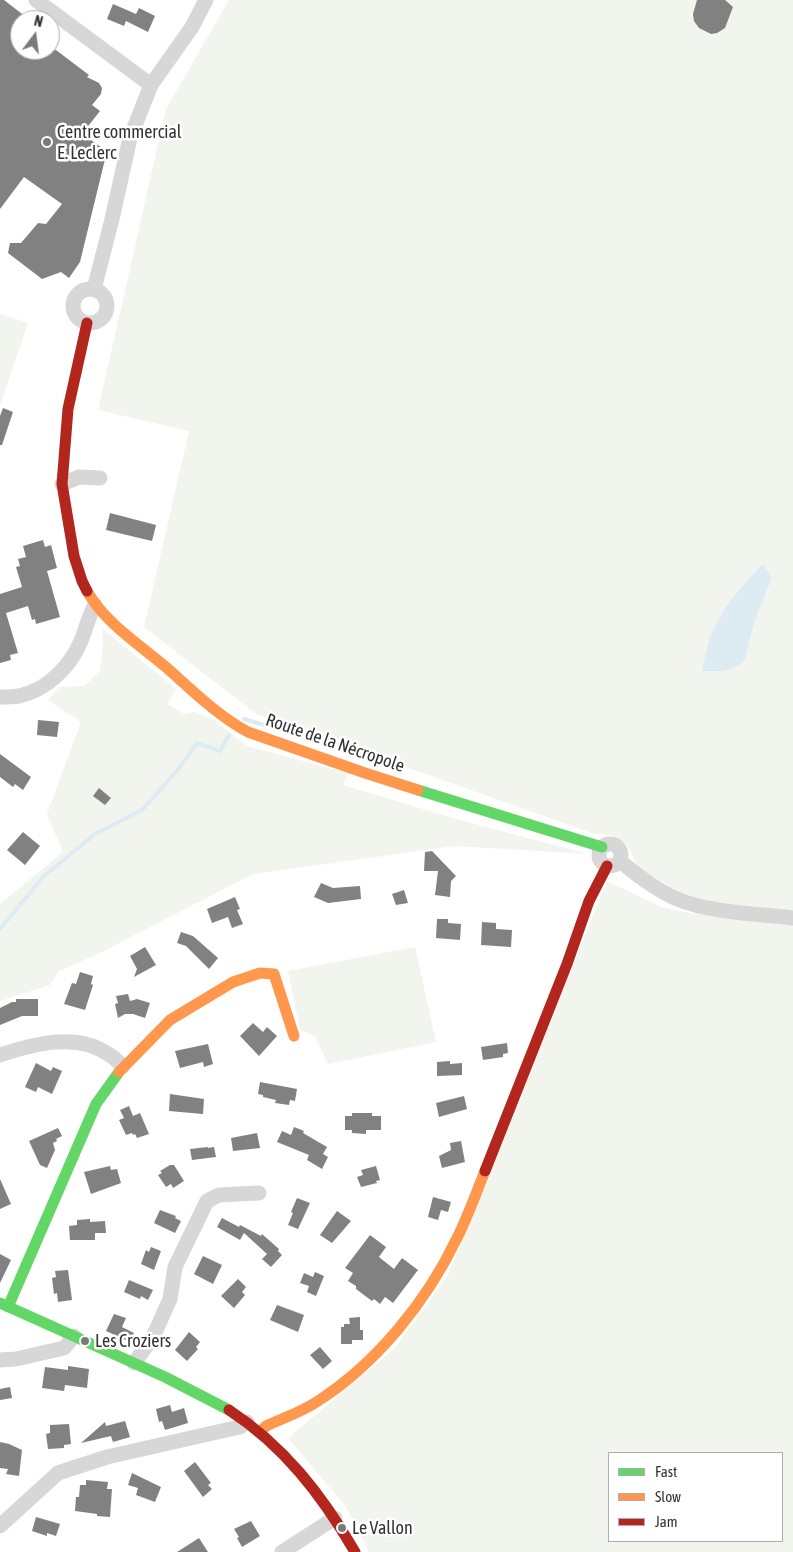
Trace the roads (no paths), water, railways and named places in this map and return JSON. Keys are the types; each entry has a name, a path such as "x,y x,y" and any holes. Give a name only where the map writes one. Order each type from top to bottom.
{"street":[{"path":"36,0 151,85"},
{"path":"94,289 130,138 151,85 192,27 206,0"},
{"path":"90,288 104,296 107,307 106,312 98,321 87,323 82,322 74,314 72,303 80,291 90,288"},
{"name":"Route de la Nécropole","path":"87,323 68,409 62,484 74,556 82,581 95,605 122,632 210,707 248,732 364,773 602,847"},
{"path":"62,484 80,477 100,478"},
{"path":"0,697 20,696 40,688 53,679 70,662 81,642 95,605"},
{"path":"602,847 598,854 601,862 614,863 668,894 686,902 714,909 793,918"},
{"path":"260,1432 266,1426 317,1402 348,1378 379,1350 418,1302 445,1262 470,1212 523,1073 579,935 591,896 614,863"},
{"path":"294,1036 274,974 260,973 233,982 170,1020 123,1066 96,1104 4,1305 192,1389 247,1422 291,1461 313,1487 335,1518 355,1552"},
{"path":"0,1055 28,1046 62,1042 88,1045 108,1053 123,1066"},
{"path":"134,1363 153,1337 170,1299 175,1267 207,1201 219,1195 259,1193"},
{"path":"0,1360 16,1359 64,1348 74,1336"},
{"path":"0,1526 58,1473 107,1457 240,1427 247,1422"},
{"path":"282,1552 335,1518"}],"waterway":[{"path":"244,719 271,727"},
{"path":"0,929 44,876 95,834 142,810 177,771 197,743 220,751 229,735"}],"place":[{"name":"Centre commercial E. Leclerc","path":"47,142"},
{"name":"Les Croziers","path":"85,1341"},
{"name":"Le Vallon","path":"342,1528"}]}
